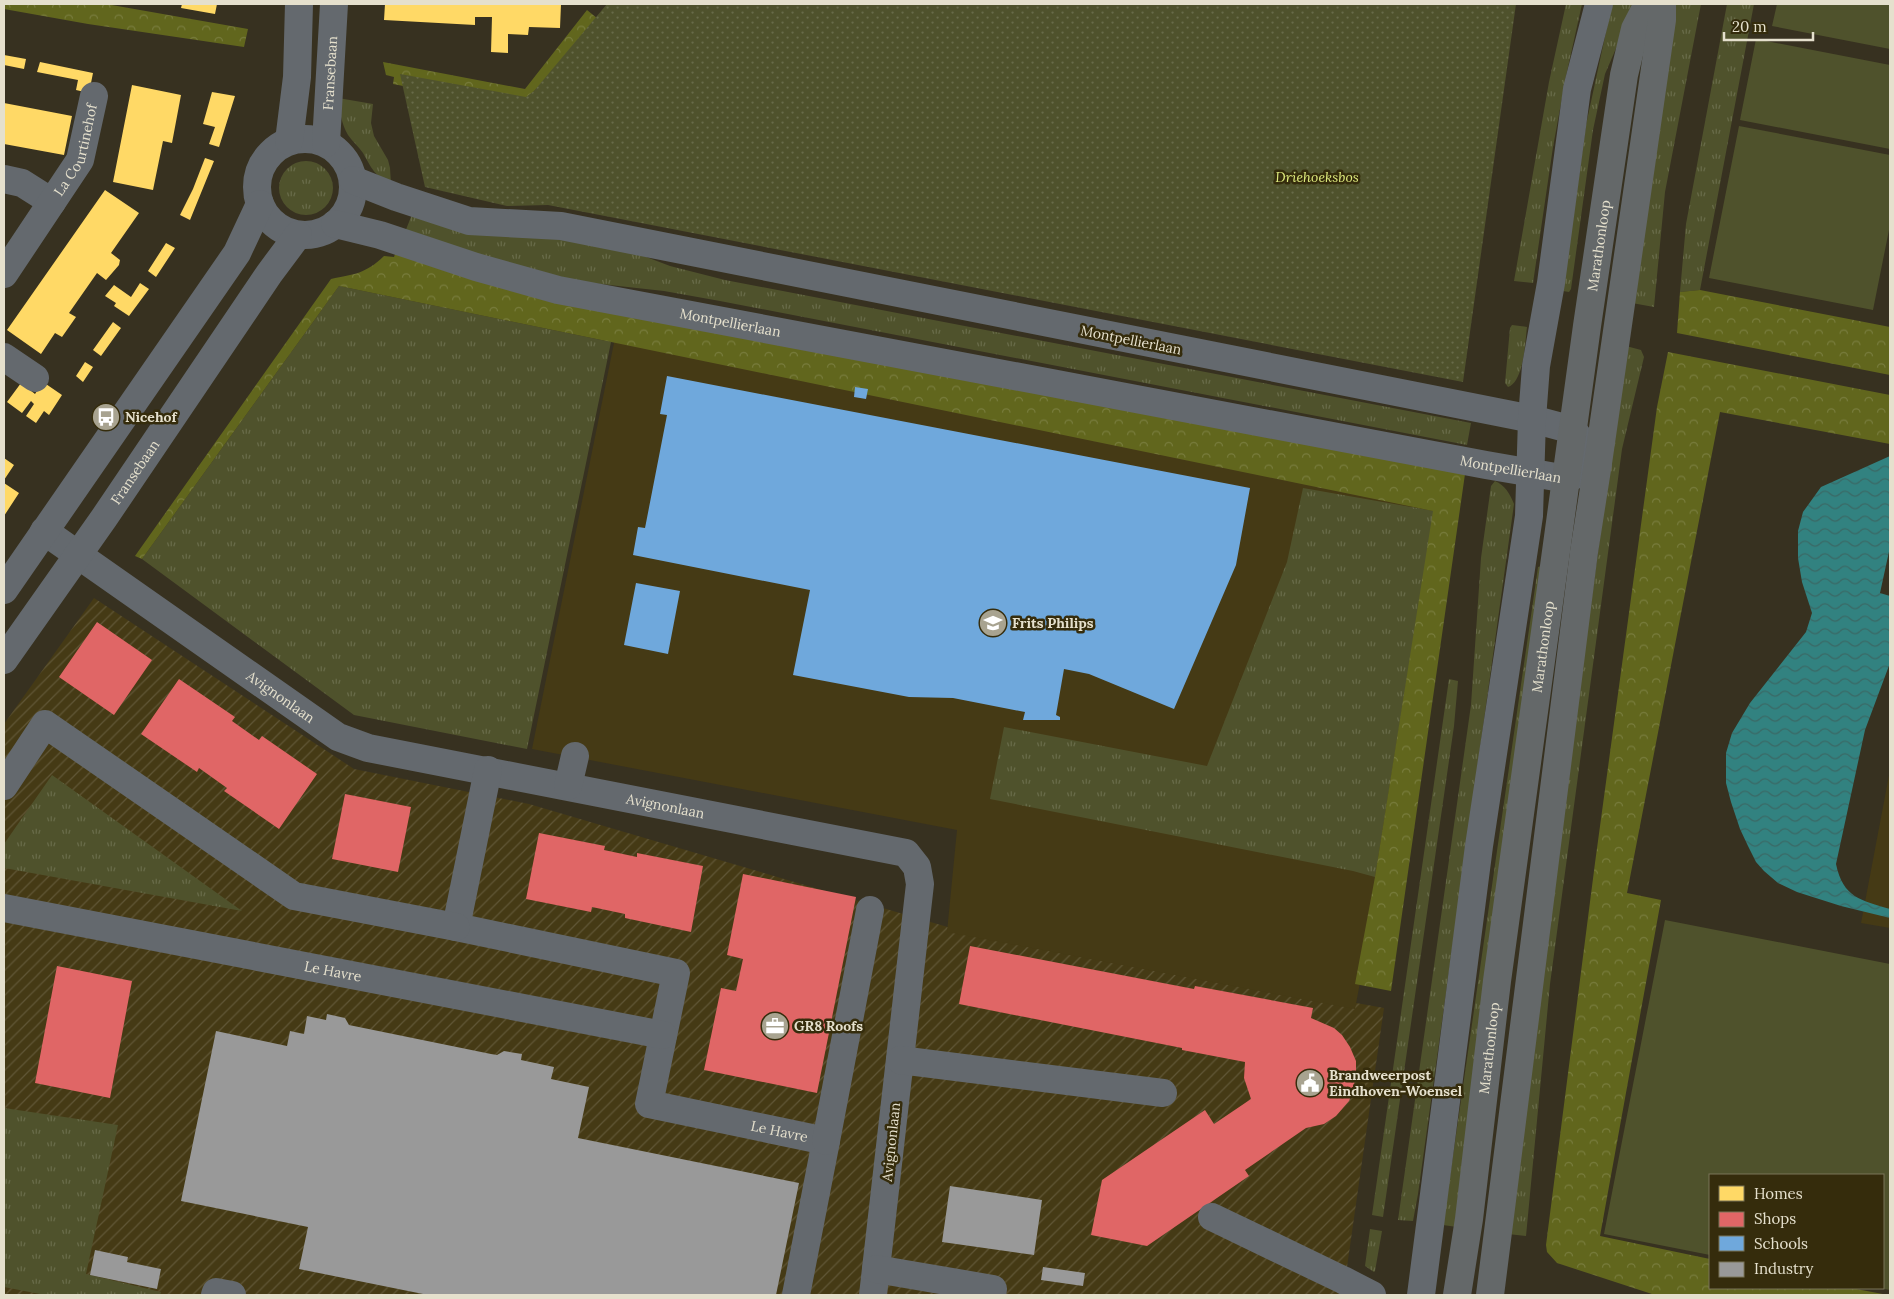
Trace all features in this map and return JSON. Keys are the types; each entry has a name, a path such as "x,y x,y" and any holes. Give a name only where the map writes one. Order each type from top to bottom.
{"main road":[{"name":"Marathonloop","path":"1457,1295 1497,981 1587,326 1624,75 1635,29 1648,4"},
{"name":"Marathonloop","path":"1490,1295 1584,552 1662,20 1662,4"}],"street":[{"path":"289,141 297,77 299,4"},
{"name":"Fransebaan","path":"326,143 334,4"},
{"path":"1421,1295 1479,846 1529,516 1532,419 1536,366 1551,283 1577,89 1600,4"},
{"name":"La Courtinehof","path":"4,274 80,160 94,96"},
{"path":"302,138 326,143 339,152 348,165 353,180 352,196 346,212 335,224 324,231 312,235 298,235 286,232 266,216 260,204 256,189 258,174 265,160 276,148 289,141 302,138"},
{"name":"La Courtinehof","path":"4,179 22,183 52,202"},
{"name":"Montpellierlaan","path":"353,180 396,197 469,221 561,226 1532,419 1573,430"},
{"path":"4,590 237,253 260,204"},
{"name":"Montpellierlaan","path":"335,224 380,235 476,267 558,290 1566,479 1598,463"},
{"name":"Fransebaan","path":"4,660 227,338 269,274 298,235"},
{"path":"4,357 35,378"},
{"path":"1573,430 1598,463"},
{"name":"Avignonlaan","path":"44,531 338,737 368,748 906,853 917,866 920,884 875,1282"},
{"name":"Le Havre","path":"4,786 45,724 294,896 456,927 676,973 649,1104 826,1141 796,1295"},
{"path":"568,786 575,756"},
{"path":"456,927 488,770"},
{"name":"Le Havre","path":"4,908 663,1035"},
{"path":"826,1141 870,910"},
{"path":"900,1060 1163,1093"},
{"path":"1212,1217 1372,1295"},
{"path":"875,1282 993,1289 992,1295"},
{"path":"215,1295 216,1292 232,1295"}],"shaded area":[{"name":"Frits Philips","path":"615,338 1452,497 1355,1009 947,932 957,830 532,749"},
{"path":"94,598 354,769 529,804 968,933 1384,1008 1343,1295 4,1295 4,724"},
{"path":"1890,770 1890,928 1861,923"}],"green space":[{"path":"4,4 106,4 248,29 244,47 88,24 4,9"},
{"name":"Driehoeksbos","path":"607,4 1516,4 1463,382 548,205 507,206 425,187 400,74 526,97 534,91"},
{"path":"1566,4 1582,4 1553,147 1533,283 1514,281 1549,82"},
{"path":"1612,4 1635,4 1605,74 1593,130 1571,289 1569,292 1563,291 1586,125"},
{"path":"1674,4 1701,4 1665,192 1654,307 1632,303"},
{"path":"1727,4 1754,4 1700,290 1680,292 1686,224"},
{"path":"1777,4 1890,4 1890,49 1772,26"},
{"path":"587,10 603,23 517,108 393,84 394,77 386,75 383,62 525,89"},
{"path":"1756,39 1890,65 1890,149 1740,120"},
{"path":"338,98 373,104 371,123 374,136 388,160 391,184 374,171 363,153 348,135 342,121"},
{"path":"1739,126 1890,155 1890,225 1873,310 1709,278"},
{"path":"306,161 316,163 325,169 331,178 333,188 331,198 325,207 316,213 306,215 296,213 287,207 281,198 279,188 281,178 287,169 296,163"},
{"path":"413,212 548,235 641,255 670,266 725,280 1471,423 1467,445 720,301 664,291 564,280 405,232"},
{"path":"396,251 1465,474 1391,991 1355,984 1375,877 1433,511 339,286 142,559 135,556 331,279 365,270 384,256 394,257"},
{"path":"339,286 611,342 527,749 354,715 142,559"},
{"path":"1700,290 1890,327 1890,375 1677,333 1680,292"},
{"path":"1512,325 1527,327 1521,370 1513,383 1508,387 1505,383 1510,328"},
{"path":"1626,346 1641,350 1644,357 1622,449 1550,984 1526,1236 1508,1234 1526,1081"},
{"path":"1668,352 1890,395 1890,444 1720,412 1627,893 1661,900 1600,1236 1709,1259 1709,1289 1856,1289 1888,1295 1655,1295 1557,1263 1547,1252 1546,1245 1595,863 1657,407"},
{"path":"1495,481 1507,490 1514,504 1418,1194 1413,1221 1398,1220 1471,705 1481,558 1491,486"},
{"path":"1303,488 1434,511 1375,877 1353,871 990,799 1004,727 1207,766 1287,562"},
{"path":"1542,566 1457,1227 1443,1225 1538,567"},
{"path":"1449,679 1458,681 1454,726 1383,1217 1372,1215"},
{"path":"52,775 242,911 4,868 4,844"},
{"path":"1665,920 1890,964 1890,1290 1884,1289 1884,1174 1709,1174 1709,1255 1604,1234"},
{"path":"4,1108 118,1125 86,1274 161,1292 160,1295 45,1295 4,1287"},
{"path":"1370,1229 1382,1231 1374,1272 1365,1266"}],"water":[{"path":"1890,456 1890,547 1880,593 1890,596 1890,663 1865,730 1836,864 1843,884 1849,891 1862,900 1890,909 1890,918 1841,906 1797,892 1778,883 1764,871 1756,862 1748,846 1731,802 1726,783 1726,753 1732,733 1750,703 1806,632 1812,613 1802,582 1798,558 1798,531 1803,512 1821,487"}],"building: Homes":[{"path":"182,4 217,4 215,14 181,8"},
{"path":"385,4 561,4 560,28 529,27 528,35 508,34 508,53 491,52 492,17 475,17 475,25 384,20"},
{"path":"4,55 26,59 24,69 4,65"},
{"path":"40,62 93,73 89,93 76,90 78,80 37,72"},
{"path":"132,85 181,95 172,143 163,141 153,190 113,182"},
{"path":"212,92 235,96 219,147 209,144 215,127 203,124"},
{"path":"4,103 72,116 64,155 4,144"},
{"path":"205,158 214,161 190,220 180,215"},
{"path":"105,190 139,213 111,253 120,260 119,265 106,280 97,273 69,313 76,317 62,337 55,333 41,354 7,330"},
{"path":"166,243 175,248 156,277 148,271"},
{"path":"140,283 149,289 129,316 114,306 116,303 105,296 114,285 131,297"},
{"path":"113,322 121,328 101,356 93,350"},
{"path":"85,362 93,367 83,382 76,376"},
{"path":"43,382 62,395 49,415 44,411 36,423 26,416 34,404 31,401 22,413 7,402 21,383 35,394"},
{"path":"4,458 14,465 4,480"},
{"path":"4,483 19,493 4,516"}],"building: Shops":[{"path":"97,622 152,660 114,715 59,677"},
{"path":"179,679 235,717 232,721 259,740 262,736 317,774 279,829 224,791 227,788 199,768 197,772 141,734"},
{"path":"345,794 411,807 398,872 332,859"},
{"path":"539,833 605,846 604,850 637,857 637,853 703,866 691,932 625,918 625,914 592,907 591,912 526,899"},
{"path":"743,874 856,897 817,1093 704,1070 721,988 736,991 743,959 727,955"},
{"path":"970,946 1194,989 1195,986 1313,1008 1311,1018 1334,1028 1342,1035 1350,1047 1356,1061 1353,1091 1349,1101 1336,1116 1324,1124 1306,1128 1245,1170 1249,1176 1147,1246 1091,1235 1102,1180 1205,1110 1214,1124 1251,1099 1244,1078 1245,1062 959,1004"},
{"path":"57,966 132,981 110,1098 35,1083"}],"building: Schools":[{"path":"667,376 1250,488 1236,565 1174,709 1089,674 1064,669 1056,715 1060,717 1060,720 1023,720 1025,712 953,698 909,697 793,675 810,590 633,555 638,527 645,528 667,415 660,414"},
{"path":"855,387 868,389 866,399 854,397"},
{"path":"636,583 680,591 668,654 624,645"}],"building: Industry":[{"path":"327,1014 345,1018 349,1025 491,1054 497,1055 504,1051 522,1054 521,1060 554,1067 551,1079 589,1087 578,1138 799,1183 776,1295 428,1295 299,1269 308,1227 181,1201 216,1031 287,1046 290,1031 304,1034 307,1016 326,1020"},
{"path":"950,1186 1042,1200 1034,1255 942,1242"},
{"path":"95,1250 128,1257 127,1262 161,1269 157,1289 90,1275"},
{"path":"1043,1267 1085,1273 1083,1286 1041,1280"}],"place":[{"name":"Nicehof","path":"106,417"},
{"name":"Frits Philips","path":"993,623"},
{"name":"GR8 Roofs","path":"775,1026"},
{"name":"Brandweerpost Eindhoven-Woensel","path":"1310,1083"}]}
